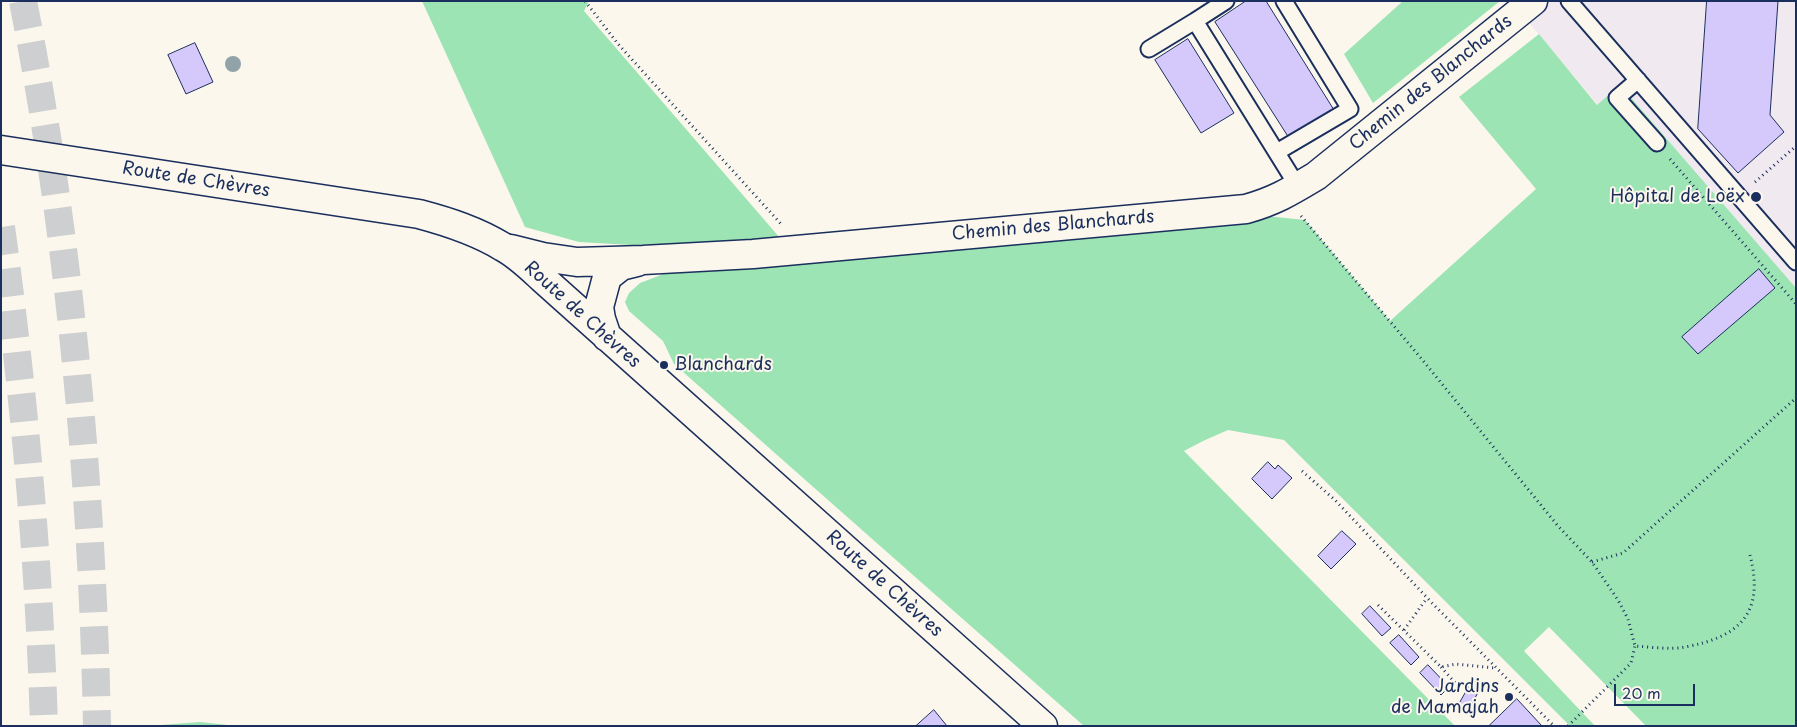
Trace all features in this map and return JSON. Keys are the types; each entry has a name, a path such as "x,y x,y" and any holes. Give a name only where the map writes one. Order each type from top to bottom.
{"street":[{"name":"Chemin des Blanchards","path":"505,248 543,257 577,262 643,260 753,254 1246,209 1268,203 1316,176 1534,1"},
{"name":"Route de Chèvres","path":"1,150 419,214 478,233 505,248 543,279 1043,726"},
{"path":"607,337 600,319 599,307 608,277 621,266 643,260"}],"lane":[{"path":"1277,152 1350,109 1284,1"},
{"path":"1569,1 1796,262"},
{"path":"1149,49 1222,2"},
{"path":"1195,21 1277,152 1291,191"},
{"path":"1638,80 1616,98 1657,143"}],"path":[{"path":"585,1 618,44 803,249"},
{"path":"1657,143 1796,304"},
{"path":"1738,196 1796,146"},
{"path":"1291,191 1420,357 1558,526 1592,562 1618,600 1628,619 1635,646 1631,663 1568,726"},
{"path":"1592,562 1622,553 1796,398"},
{"path":"1302,472 1335,500 1427,598 1554,726"},
{"path":"1635,646 1684,648 1726,636 1738,626 1751,608 1754,597 1754,576 1750,555"},
{"path":"1404,630 1427,598"},
{"path":"1378,605 1441,667 1458,686 1456,689"},
{"path":"1441,667 1456,664 1495,668"}],"shaded area":[{"name":"Hôpital de Loëx","path":"1534,1 1796,1 1796,288 1620,85 1598,105 1520,12"}],"green space":[{"path":"422,1 589,1 584,11 780,238 666,247 579,242 525,227"},
{"path":"1403,1 1500,1 1373,103 1344,54"},
{"path":"1539,34 1597,105 1620,85 1796,288 1796,726 1646,726 1549,627 1524,651 1595,726 1570,726 1284,440 1228,430 1184,451 1455,726 1084,726 674,364 663,341 629,311 625,302 629,293 640,283 666,273 828,261 1266,216 1305,220 1390,321 1536,189 1459,97"},
{"path":"200,722 237,726 148,726"}],"building":[{"path":"1246,1 1266,1 1334,110 1289,138 1215,22"},
{"path":"1707,1 1778,1 1770,115 1784,132 1738,173 1698,129"},
{"path":"1188,39 1234,113 1201,133 1155,60"},
{"path":"195,43 213,82 186,94 168,55"},
{"path":"1759,269 1775,288 1698,354 1682,337"},
{"path":"1268,462 1275,469 1278,465 1292,478 1272,499 1252,479"},
{"path":"1342,531 1356,544 1331,569 1318,556"},
{"path":"1370,606 1391,628 1382,636 1362,614"},
{"path":"1399,635 1419,657 1411,665 1390,643"},
{"path":"1428,665 1449,687 1441,695 1420,673"},
{"path":"1473,680 1482,685 1468,711 1458,706"},
{"path":"1517,699 1542,726 1489,726"},
{"path":"934,710 947,726 916,726"}],"tunnel":[{"path":"23,1 54,181 76,362 90,543 97,726"},
{"path":"1,227 17,352 29,476 42,663 44,726"}],"place":[{"name":"Hôpital de Loëx","path":"1756,197"},
{"name":"Blanchards","path":"664,365"},
{"name":"Jardins de Mamajah","path":"1509,697"}]}
